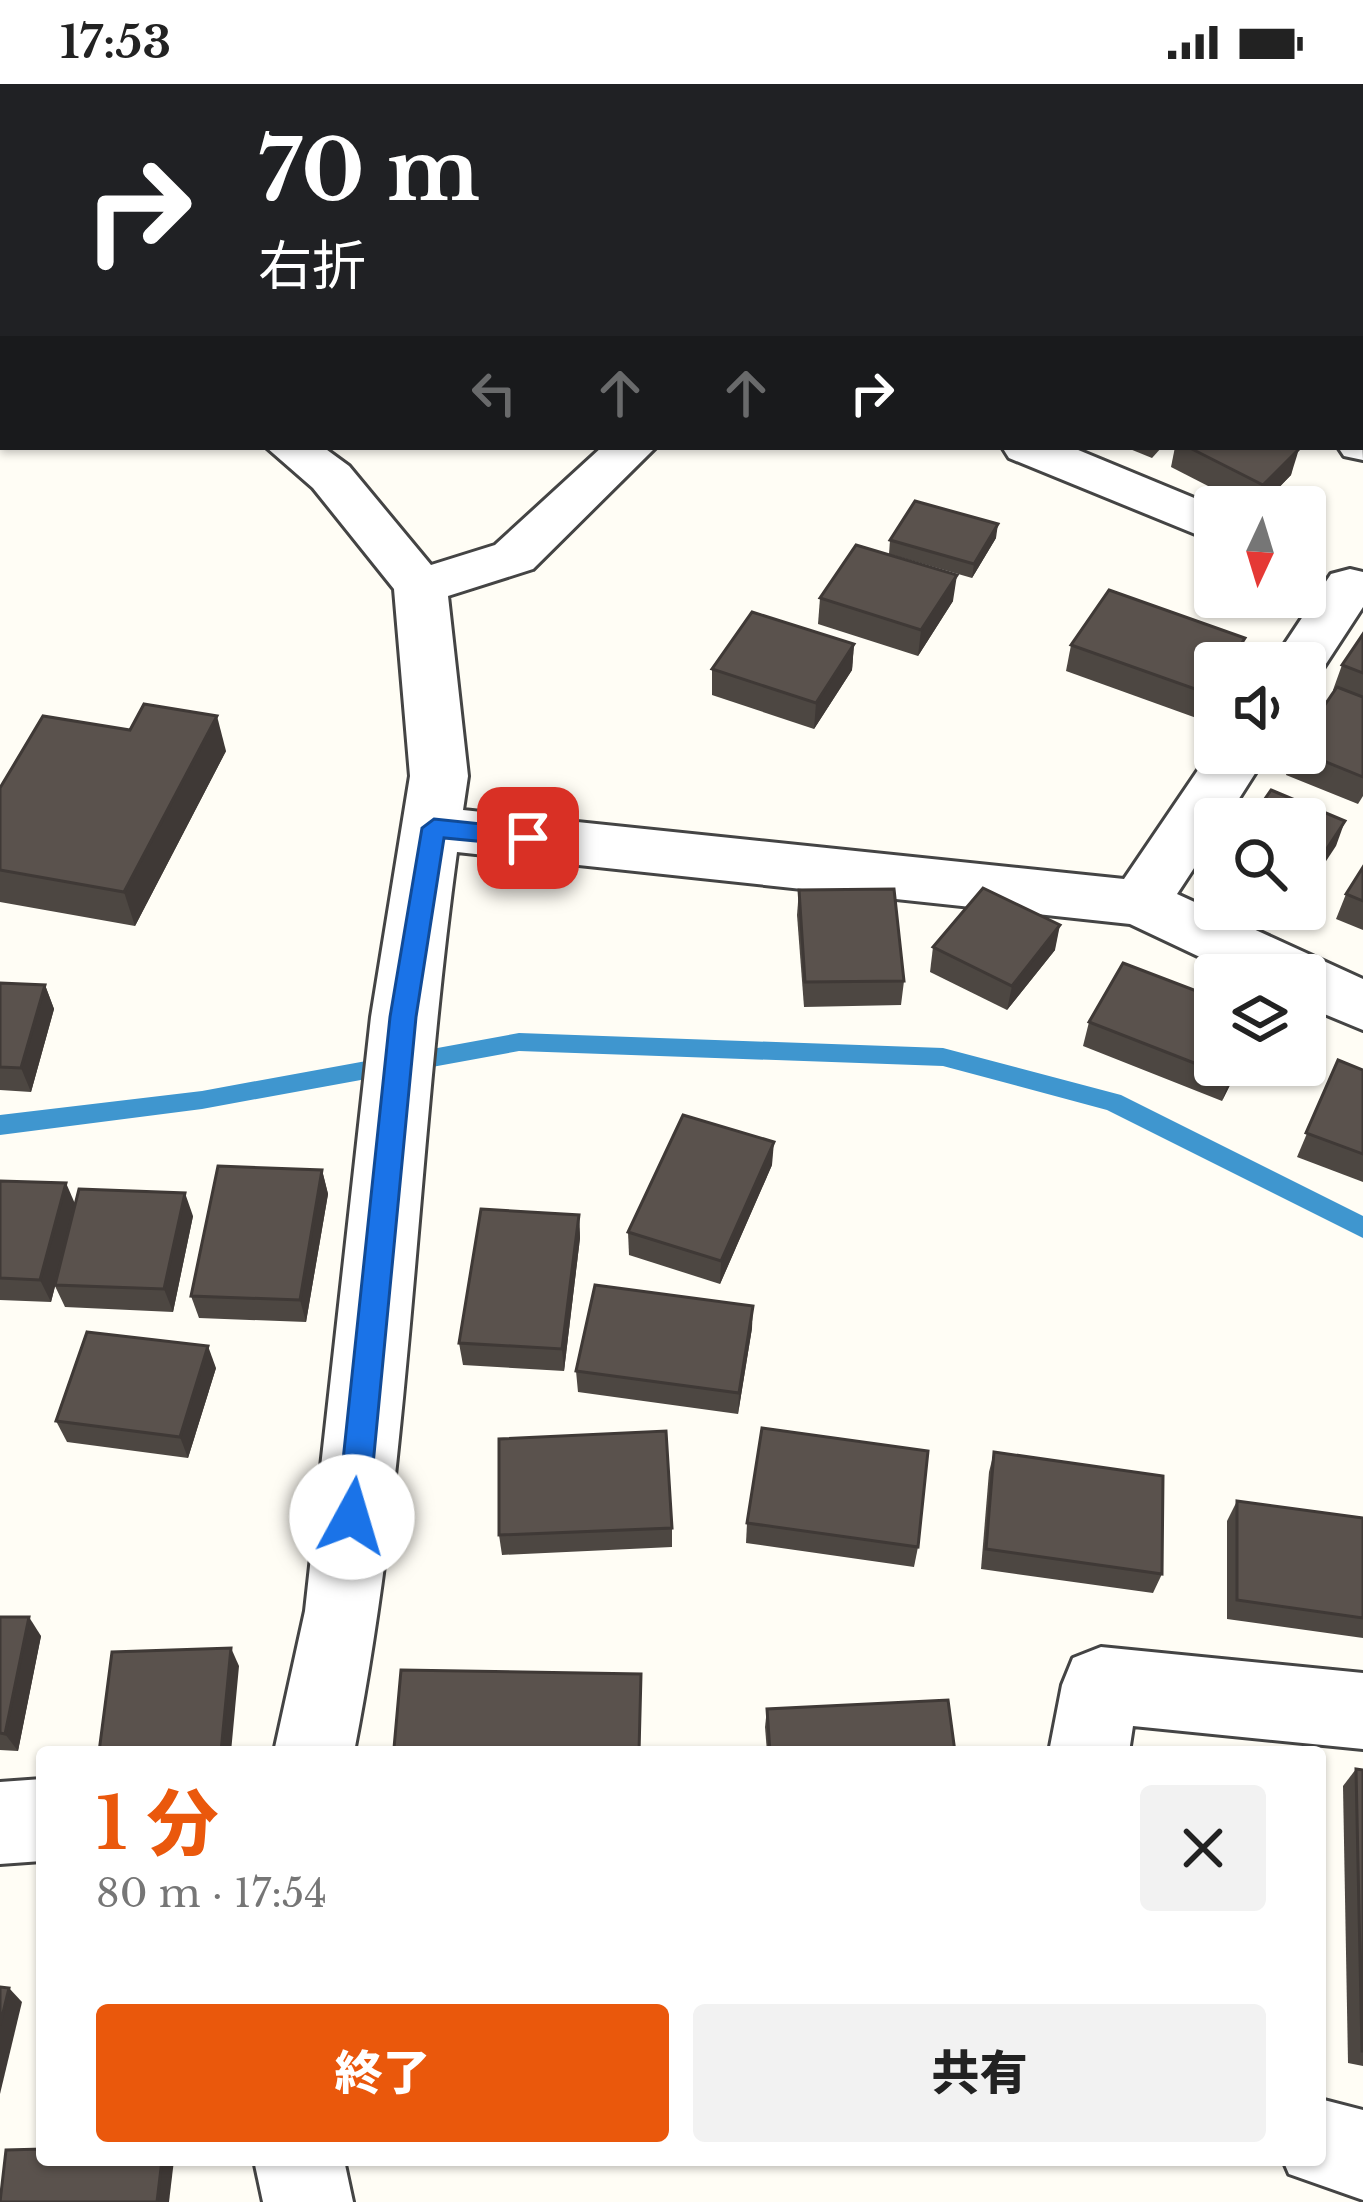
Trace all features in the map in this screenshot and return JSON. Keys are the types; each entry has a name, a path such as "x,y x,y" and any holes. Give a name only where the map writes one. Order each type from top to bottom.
{"street":[{"path":"295,450 331,477 420,586 440,776 403,1017 343,1611 315,1746"},
{"path":"420,586 514,557 628,450"},
{"path":"1034,450 1194,517"},
{"path":"1309,642 1339,581"},
{"path":"1140,903 1226,774"},
{"path":"434,828 1140,903 1250,954"},
{"path":"1326,989 1363,1006"},
{"path":"1091,1746 1101,1685 1363,1711"},
{"path":"0,1823 36,1820"},
{"path":"1326,2145 1363,2155"},
{"path":"299,2166 308,2202"}],"building":[{"path":"1194,450 1298,450 1263,485"},
{"path":"915,501 998,524 974,564 890,540"},
{"path":"856,545 957,575 921,630 820,598"},
{"path":"1109,590 1245,638 1242,642 1194,642 1194,689 1071,645"},
{"path":"752,612 854,644 816,703 712,669"},
{"path":"1363,634 1363,673 1342,665"},
{"path":"1337,687 1363,697 1363,777 1326,762 1326,703"},
{"path":"144,704 217,716 124,892 0,870 0,788 43,716 130,730"},
{"path":"1271,790 1290,798 1265,798"},
{"path":"1326,813 1345,821 1326,850"},
{"path":"1363,867 1363,901 1346,894"},
{"path":"983,888 1060,925 1012,986 933,947"},
{"path":"894,889 904,981 805,982 799,890"},
{"path":"1123,963 1194,990 1194,1063 1089,1022"},
{"path":"0,983 45,985 21,1068 0,1067"},
{"path":"1338,1060 1363,1070 1363,1154 1306,1133"},
{"path":"683,1115 774,1142 721,1261 628,1232"},
{"path":"218,1166 322,1170 300,1300 191,1296"},
{"path":"0,1181 66,1183 40,1280 0,1278"},
{"path":"79,1189 185,1193 164,1289 55,1285"},
{"path":"481,1209 579,1215 562,1349 459,1343"},
{"path":"595,1285 753,1306 739,1393 576,1371"},
{"path":"87,1332 208,1346 180,1437 56,1421"},
{"path":"762,1428 928,1451 918,1547 747,1523"},
{"path":"666,1431 672,1528 499,1535 499,1439"},
{"path":"994,1452 1163,1476 1162,1574 986,1549"},
{"path":"1237,1501 1363,1518 1363,1618 1237,1600"},
{"path":"0,1617 29,1617 5,1734 0,1733"},
{"path":"231,1648 222,1746 100,1746 112,1652"},
{"path":"401,1670 641,1674 639,1746 394,1746"},
{"path":"948,1700 954,1746 770,1746 767,1709"},
{"path":"1356,1769 1363,1770 1363,2051 1362,2051"},
{"path":"0,1987 9,1988 0,2025"},
{"path":"36,2149 36,2166 161,2166 157,2202 0,2202 6,2150"}],"waterway":[{"path":"0,1125 202,1100 519,1042 943,1057 1113,1102 1363,1228"}],"route":[{"path":"352,1517 403,1017 434,828 528,838"}]}
